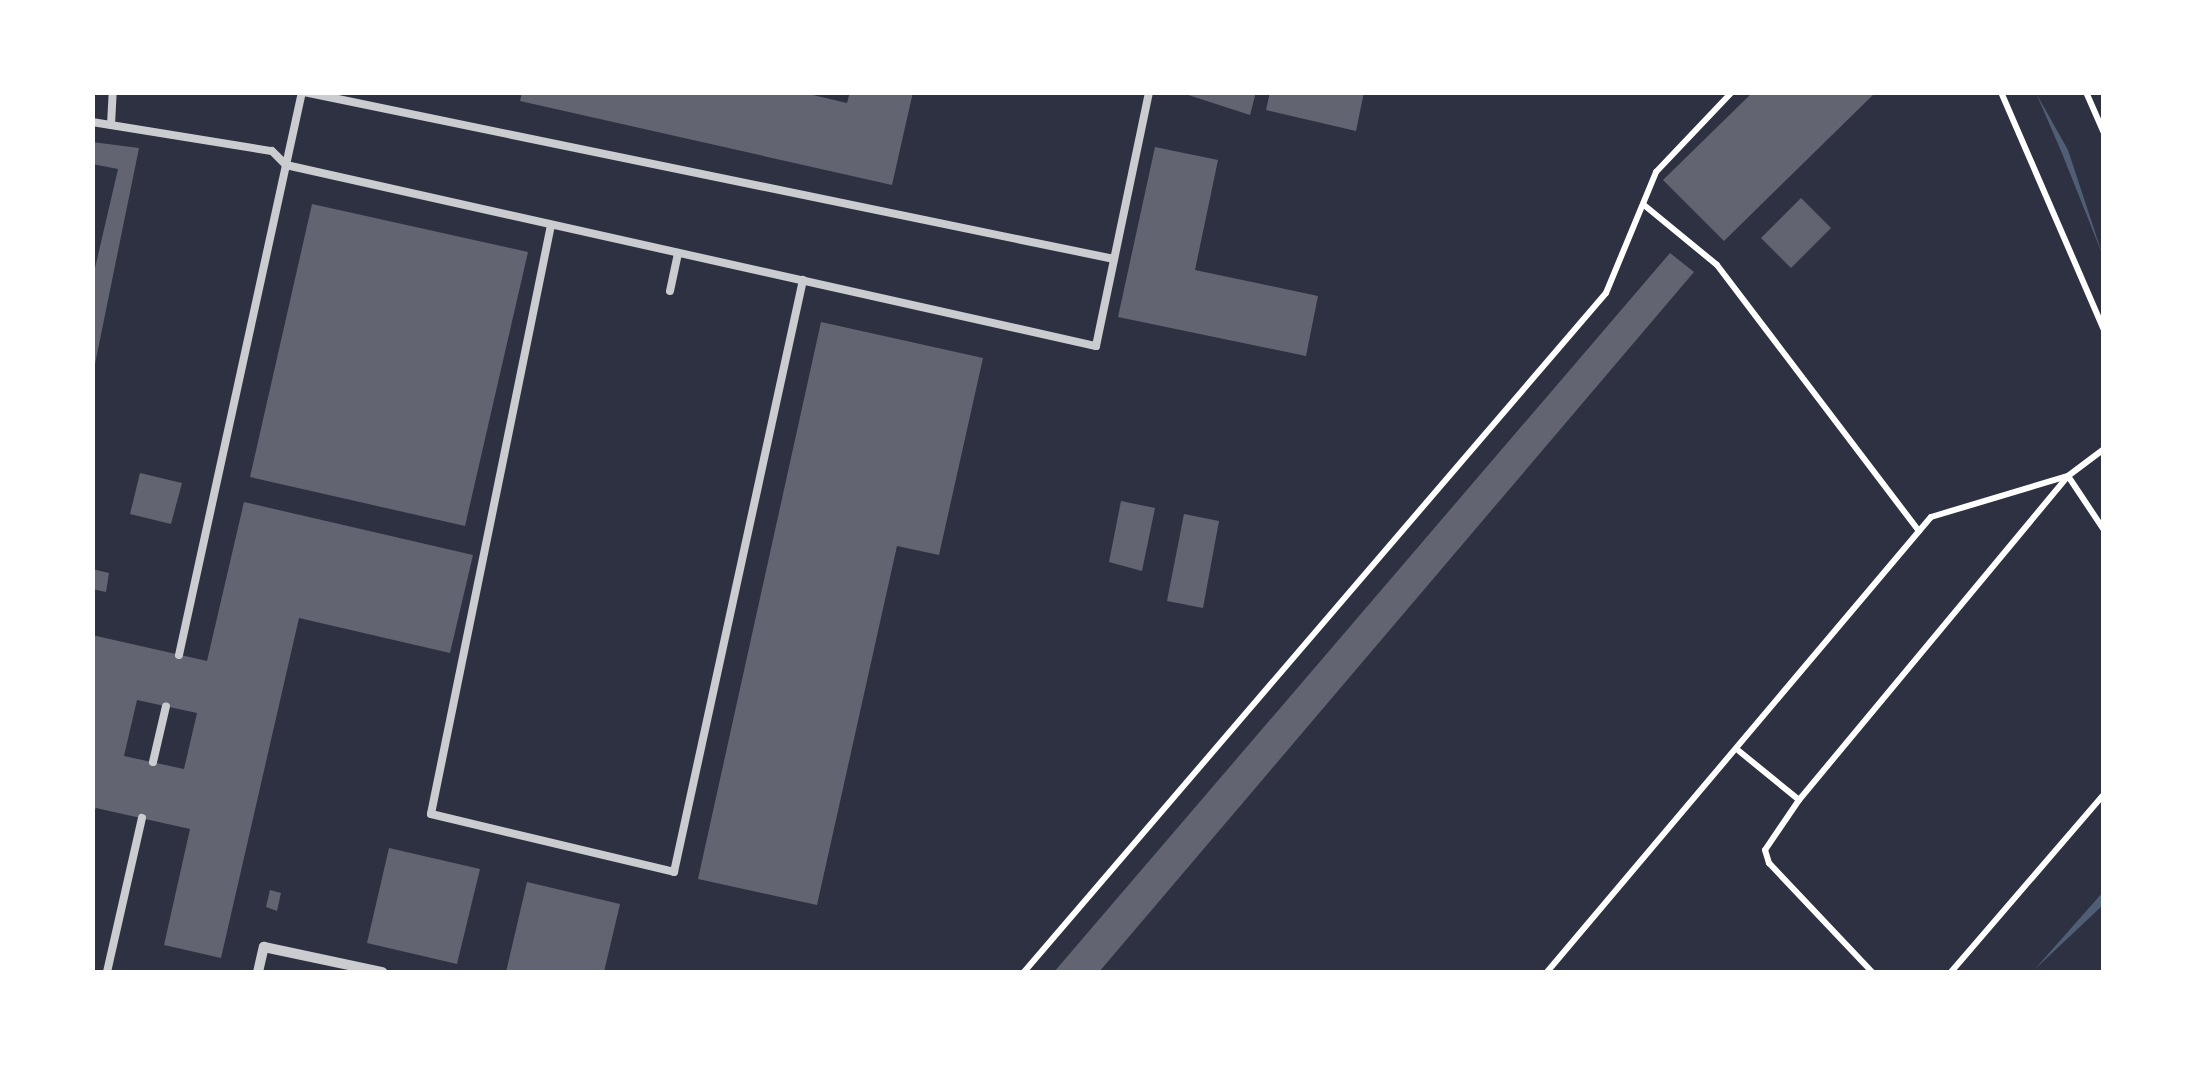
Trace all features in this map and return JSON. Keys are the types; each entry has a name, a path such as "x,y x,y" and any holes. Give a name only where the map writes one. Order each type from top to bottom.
{"street":[{"path":"258,972 264,947 382,972"}],"lane":[{"path":"111,124 113,92"},
{"path":"179,655 303,92 1114,259"},
{"path":"92,122 272,151 286,165 1096,346 1149,92"},
{"path":"551,224 431,814 674,872 803,280"},
{"path":"670,291 678,252"},
{"path":"153,762 166,706"},
{"path":"107,972 142,818"}],"path":[{"path":"1024,972 1606,293 1656,172 1732,92"},
{"path":"2001,92 2104,330"},
{"path":"2086,92 2104,133"},
{"path":"1644,206 1717,265 1920,532"},
{"path":"1872,972 1768,862 1764,850 1798,800 2068,476 2104,448"},
{"path":"1546,972 1739,750 1931,517 2068,476"},
{"path":"2068,476 2104,530"},
{"path":"1739,750 1798,800"},
{"path":"1951,972 2104,794"}],"water":[{"path":"2036,93 2068,150 2103,256 2061,151"},
{"path":"2103,892 2103,905 2032,972 2035,969"}],"building":[{"path":"522,92 800,92 847,103 850,92 913,92 892,185 520,101"},
{"path":"1179,92 1256,92 1250,115"},
{"path":"1270,92 1364,92 1356,131 1266,110"},
{"path":"1753,92 1876,92 1724,241 1663,180"},
{"path":"92,142 139,148 94,369 92,281 118,169 92,164"},
{"path":"1155,147 1218,160 1195,270 1318,296 1306,356 1118,317"},
{"path":"1801,198 1831,228 1791,268 1761,238"},
{"path":"312,204 528,252 465,526 250,477"},
{"path":"1670,253 1694,272 1099,972 1054,972"},
{"path":"821,322 983,358 939,555 897,546 817,905 698,879"},
{"path":"140,473 182,483 171,524 130,514"},
{"path":"1121,501 1155,508 1142,571 1109,562"},
{"path":"244,502 473,555 450,653 299,618 221,958 164,945 190,829 96,808 92,814 92,635 207,661","holes":["137,700 197,713 184,769 124,756"]},
{"path":"1184,514 1219,521 1203,608 1167,601"},
{"path":"92,569 109,573 106,592 92,589"},
{"path":"389,848 480,869 457,964 367,943"},
{"path":"527,882 620,904 604,972 506,972"},
{"path":"270,890 281,893 277,911 266,907"}]}
